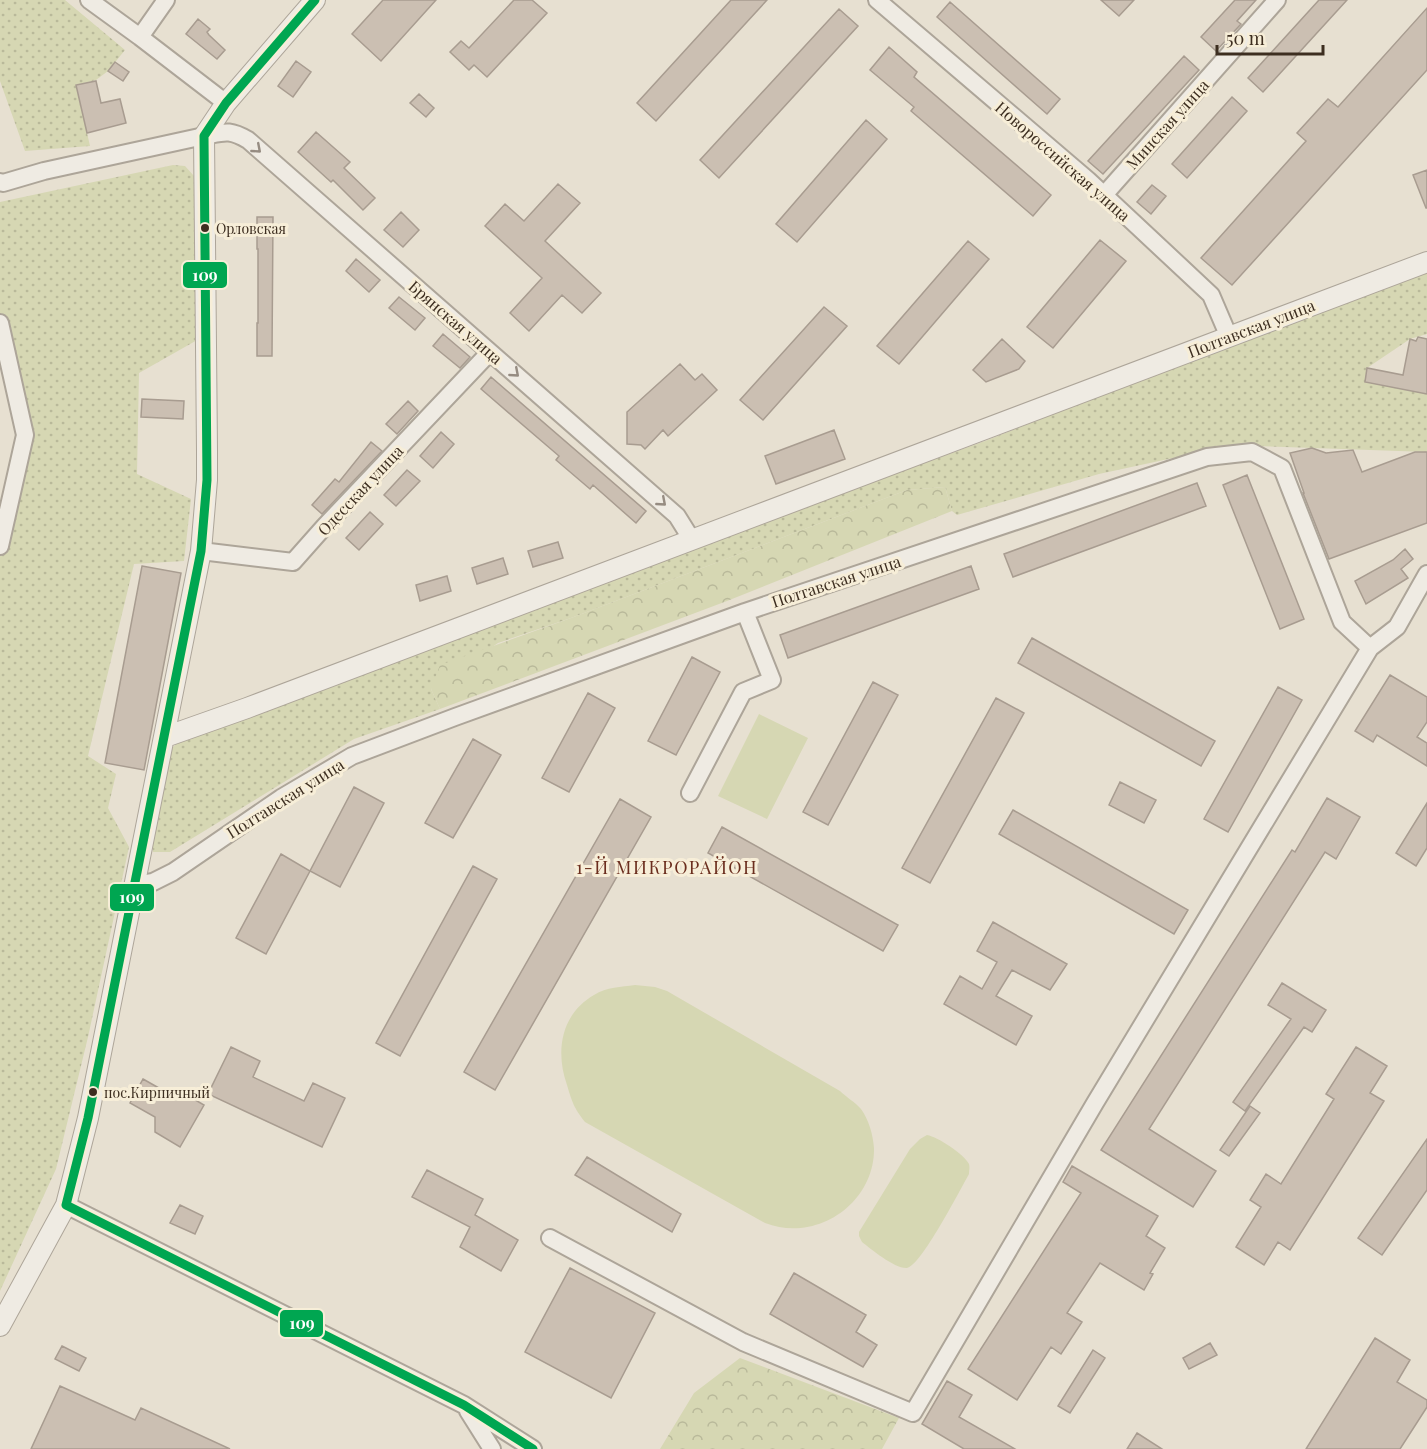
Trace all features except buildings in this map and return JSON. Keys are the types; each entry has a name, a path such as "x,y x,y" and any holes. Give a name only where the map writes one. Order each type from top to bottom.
{"street":[{"path":"89,0 226,103"},
{"path":"140,37 166,0"},
{"path":"0,1326 66,1205 88,1118 201,551 207,461 204,136 226,103 315,0"},
{"name":"Новороссийская улица","path":"877,0 1104,195 1211,295 1229,337"},
{"name":"Минская улица","path":"1104,195 1277,0"},
{"name":"Брянская улица","path":"0,182 204,136 227,132 236,133 248,140 677,516 693,540"},
{"name":"Полтавская улица","path":"165,737 208,723 1427,262"},
{"path":"0,323 25,435 0,546"},
{"name":"Одесская улица","path":"201,551 293,562 490,352"},
{"name":"Полтавская улица","path":"134,885 153,882 173,872 280,798 352,756 745,612 1207,457 1252,452 1282,468 1342,622 1371,648"},
{"path":"549,1238 743,1342 913,1413 1095,1103 1371,648 1397,627 1427,574"},
{"path":"690,793 743,692 772,680 745,612"},
{"path":"66,1205 464,1405 532,1449"},
{"path":"464,1405 492,1449"}],"green space":[{"path":"0,0 65,0 125,50 108,71 96,80 76,85 90,146 25,151 0,81"},
{"path":"173,165 185,166 194,176 200,275 199,339 139,373 137,474 191,499 184,561 134,564 88,756 116,774 108,808 129,847 88,1037 56,1169 0,1291 0,538 22,436 0,345 0,202"},
{"path":"1427,272 1427,334 1410,339 1367,368 1365,382 1427,394 1427,452 1256,446 1210,450 1099,474 957,515 952,511 945,487 907,490 571,618 498,643 431,689 440,709 354,739 170,852 153,852 152,830 164,773 173,747 184,737 985,441 1214,351"},
{"path":"945,487 952,511 727,601 440,709 431,689 440,665 571,618 907,490"},
{"path":"759,714 808,738 767,819 718,796"},
{"path":"635,985 667,991 840,1091 859,1106 872,1133 874,1148 872,1168 865,1186 854,1201 839,1214 823,1223 785,1228 765,1223 585,1122 570,1096 563,1072 562,1047 568,1023 583,1003 599,992"},
{"path":"927,1135 944,1142 962,1156 969,1164 969,1174 921,1255 907,1268 883,1258 862,1242 859,1232 910,1149"},
{"path":"740,1358 899,1418 882,1449 660,1449 694,1393"}],"transit line":[{"name":"109","path":"66,1205 88,1118 201,551 207,480 204,136 226,103 315,0"},
{"name":"109","path":"66,1205 464,1405 533,1449"}],"place":[{"name":"Орловская","path":"205,228"},
{"name":"пос.Кирпичный","path":"93,1092"}],"district":[{"name":"1-Й МИКРОРАЙОН","path":"667,867"}]}
